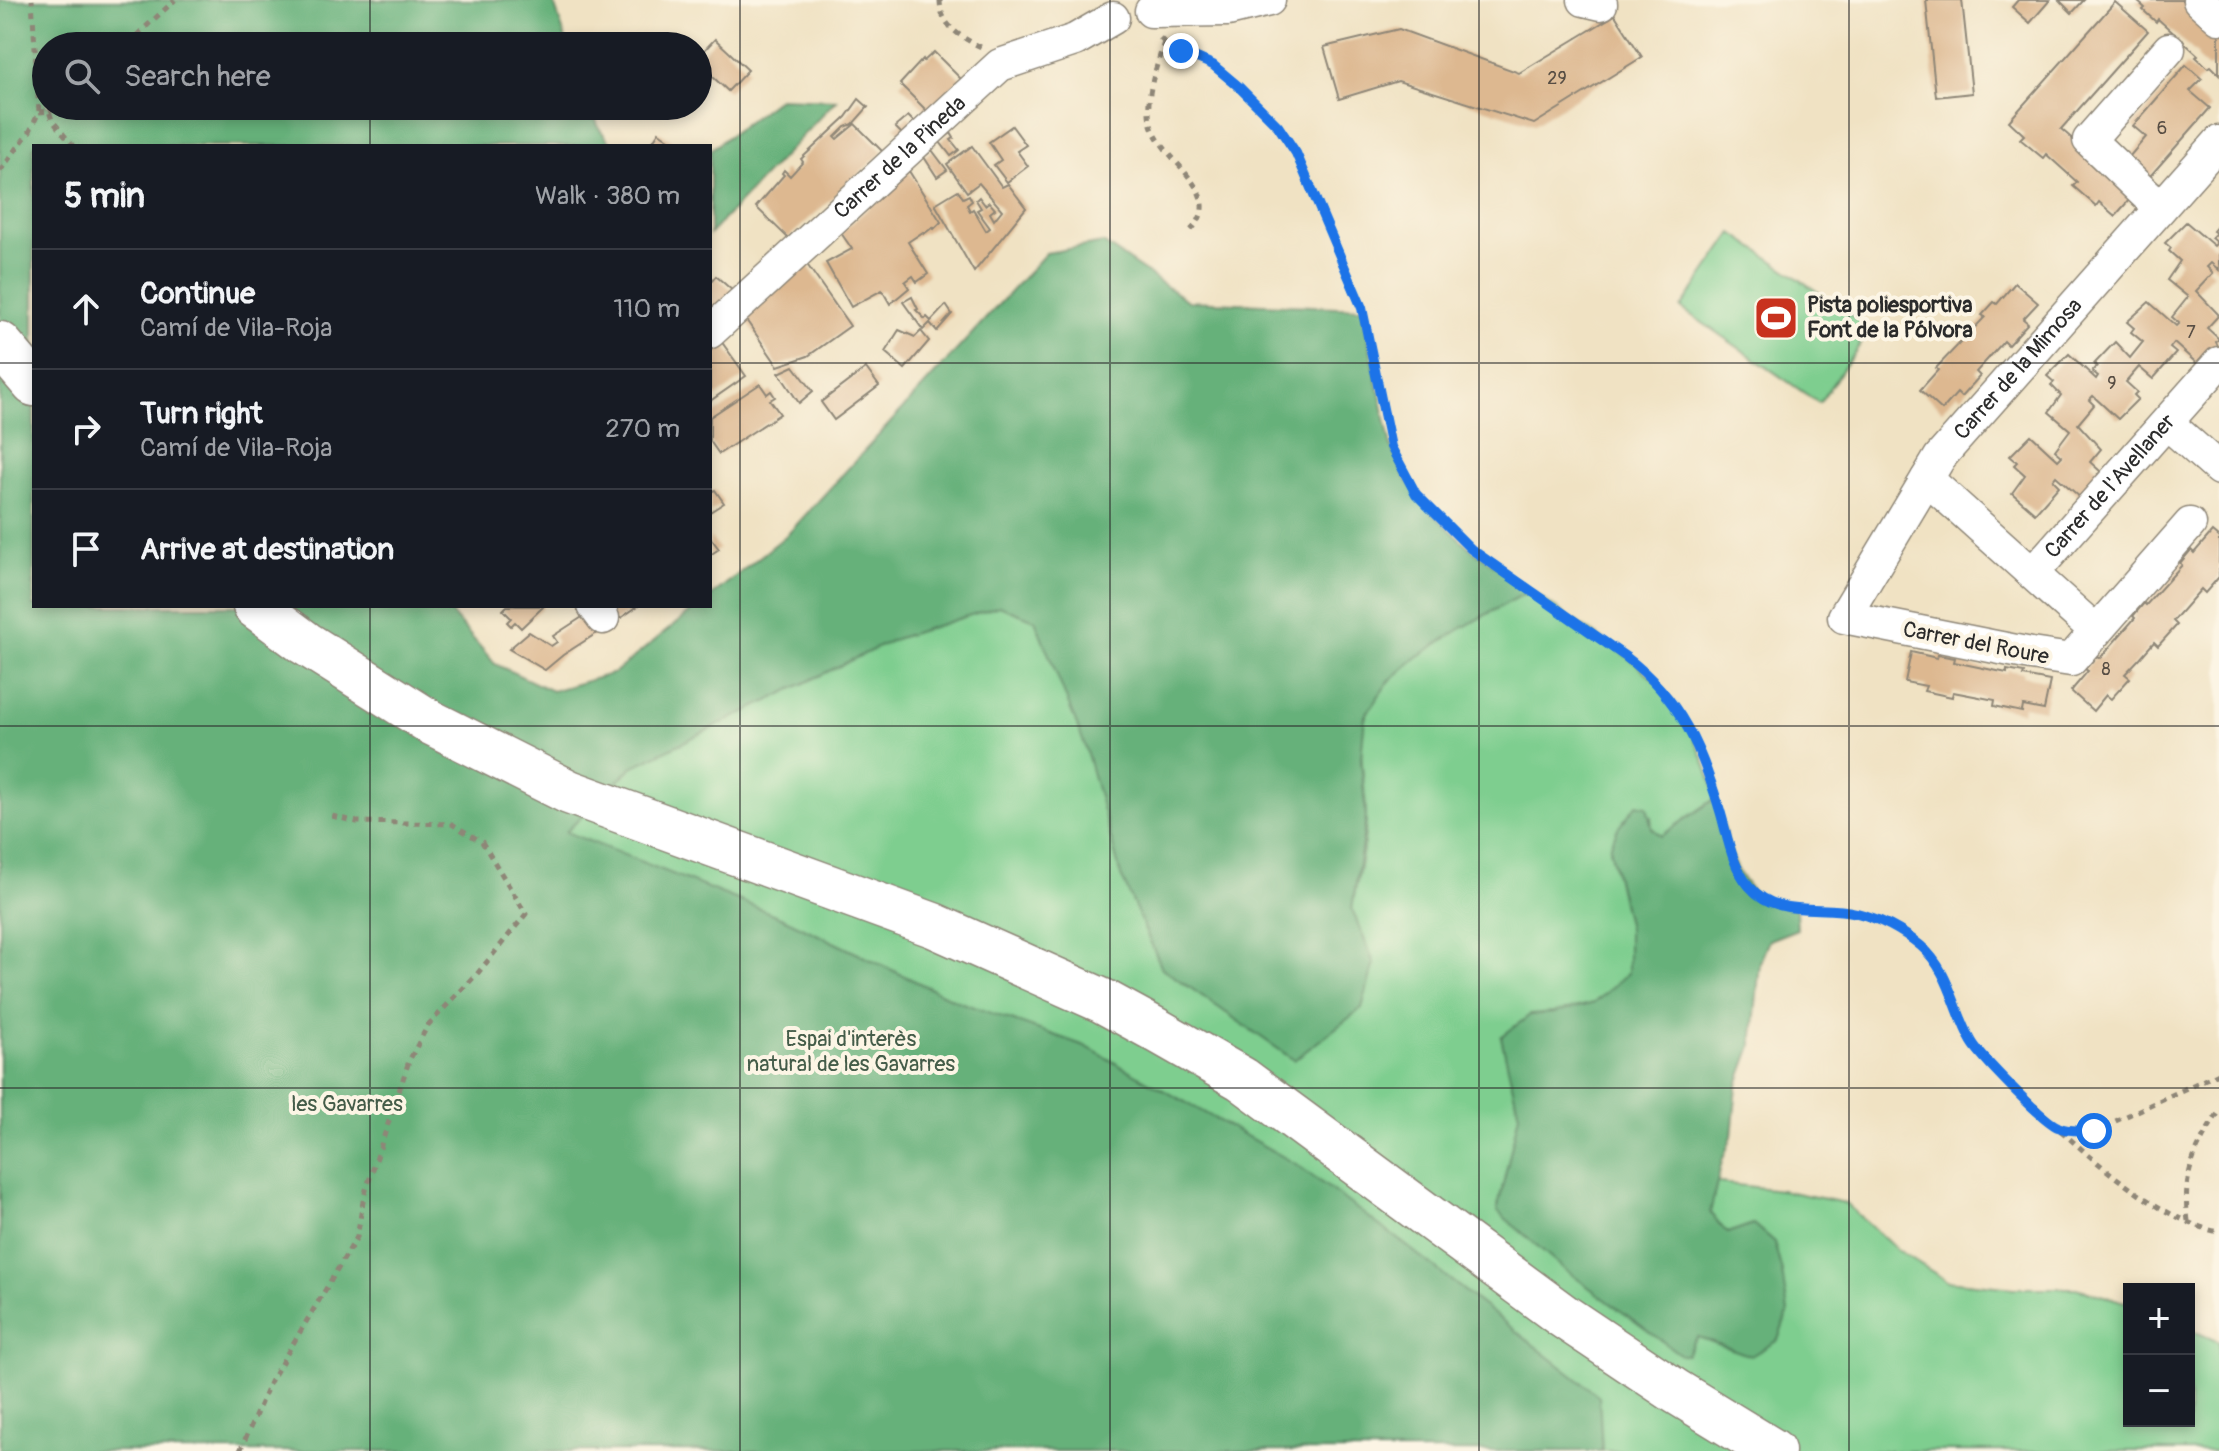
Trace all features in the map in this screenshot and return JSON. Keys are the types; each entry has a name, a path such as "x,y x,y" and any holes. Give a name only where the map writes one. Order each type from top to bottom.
{"highway":[{"path":"0,344 32,382"},
{"path":"258,608 305,643 430,722 569,792 933,925 1103,1001 1158,1031 1242,1079 1563,1316 1675,1391 1773,1451"}],"street":[{"path":"1139,15 1228,10 1269,0"},
{"path":"2199,0 2219,18"},
{"name":"Carrer de la Pineda","path":"712,330 1003,64 1139,15"},
{"path":"2160,208 2089,140 2169,49"},
{"name":"Carrer de la Mimosa","path":"1844,617 1940,457 2219,142"},
{"name":"Carrer de l'Avellaner","path":"2033,573 2219,363"},
{"path":"2167,423 2219,469"},
{"path":"1927,479 2096,631"},
{"name":"Carrer del Roure","path":"1844,617 2071,660 2190,524"}],"path":[{"path":"32,0 34,32"},
{"path":"140,32 175,0"},
{"path":"940,0 941,13 950,28 985,50 1006,57 1003,64"},
{"path":"1139,15 1153,134 1201,195 1203,212 1191,230"},
{"path":"1139,15 1213,65 1278,126 1296,153 1362,308 1391,447 1416,494 1471,549 1649,674 1668,695 1695,740 1739,870 1758,895 1768,902 1796,909 1856,913 1886,923 1924,948 1939,966 1972,1042 2009,1083 2143,1196 2188,1222 2219,1232"},
{"path":"0,171 35,120"},
{"path":"52,120 71,144"},
{"path":"240,1451 270,1382 357,1237 364,1196 404,1075 428,1025 477,974 526,914 482,842 452,824 357,822 332,816"},
{"path":"2058,1127 2094,1131 2219,1073"},
{"path":"2188,1222 2185,1197 2188,1172 2204,1134 2219,1112"}],"green space":[{"name":"les Gavarres","path":"0,0 32,32 32,120 42,120 35,144 32,144 32,608 38,608 418,801 924,511 1352,909 1366,829 1361,751 1367,714 1379,693 1416,657 1531,590 1620,652 1660,686 1691,731 1716,798 1661,836 1652,828 1651,816 1610,848 1628,928 1628,973 1594,1003 1655,1155 1719,1183 1781,1190 1845,1203 1895,1248 1947,1281 2014,1288 2076,1288 2123,1301 2123,1427 2195,1427 2195,1332 2219,1342 2219,1451 0,1451"},
{"name":"les Gavarres","path":"0,0 553,0 563,32 32,32 32,120 596,120 611,144 32,144 32,608 451,608 449,611 495,664 552,691 614,673 695,608 712,608 712,595 788,534 1046,253 1103,243 1188,301 1362,308 1391,447 1405,478 1432,513 1471,549 1531,590 1460,629 1416,658 1389,681 1365,716 1361,758 1366,818 1352,909 1374,963 1362,1008 1294,1060 1162,968 1122,878 1084,743 1035,620 999,606 895,639 632,767 566,832 783,918 957,1001 1085,1046 1296,1164 1599,1396 1602,1451 0,1451"},
{"path":"779,98 836,100 712,232 712,148"},
{"name":"Pista poliesportiva Font de la Pólvora","path":"1733,233 1871,329 1819,403 1681,308"},
{"path":"1716,798 1733,858 1747,885 1771,903 1796,909 1797,929 1769,940 1760,962 1752,1046 1737,1087 1732,1136 1722,1161 1710,1213 1727,1233 1753,1224 1774,1242 1788,1312 1778,1340 1751,1356 1698,1337 1687,1355 1681,1355 1564,1269 1497,1211 1519,1114 1501,1037 1530,1015 1554,1013 1594,1003 1628,973 1628,928 1610,847 1618,828 1637,804 1647,806 1652,828 1661,836"}],"building":[{"path":"1926,0 1962,0 1972,93 1936,97"},
{"path":"2018,0 2050,0 2030,23 2012,7"},
{"path":"2059,0 2084,0 2072,13"},
{"path":"2136,0 2182,0 2213,28 2219,26 2219,74 2211,66 2208,68 2158,19 2156,22"},
{"path":"2115,2 2148,31 2061,129 2100,163 2124,163 2146,137 2133,126 2186,65 2202,79 2190,91 2210,108 2115,216 2099,202 2096,206 2073,186 2077,182 2046,154 2043,158 2020,139 2024,135 2009,121"},
{"path":"1615,15 1642,57 1534,124 1398,81 1339,99 1324,47 1399,29 1519,73"},
{"path":"715,39 748,70 728,91 712,76 712,42"},
{"path":"934,52 961,79 927,111 900,84 923,59"},
{"path":"859,99 868,107 853,124 835,137 837,139 855,124 883,152 788,238 756,207 784,175 784,170 790,176 803,162 801,159 846,117"},
{"path":"908,116 914,122 902,134 895,127"},
{"path":"1012,126 1026,145 1017,151 1028,166 1007,182 994,165 1001,160 989,142"},
{"path":"659,132 676,144 651,144"},
{"path":"951,133 954,138 951,140 959,150 951,156 940,142"},
{"path":"972,146 1002,187 1008,184 1026,208 974,272 935,204 958,190 963,198 969,195 972,201 967,205 970,211 973,209 986,231 990,228 977,210 981,208 976,200 979,197 985,205 989,202 995,209 990,213 994,220 1002,210 979,183 967,192 947,164"},
{"path":"932,150 947,170 937,177 924,157"},
{"path":"909,171 941,222 908,242 928,274 917,282 913,276 905,282 909,288 890,304 882,290 851,307 826,263 852,249 841,233"},
{"path":"2186,222 2214,246 2217,243 2211,238 2219,224 2219,270 2211,263 2207,267 2213,273 2196,291 2219,315 2207,328 2219,339 2216,342 2219,348 2201,367 2174,343 2170,348 2176,353 2153,379 2139,367 2126,382 2137,392 2134,395 2138,399 2118,419 2093,396 2089,400 2094,405 2078,424 2101,449 2090,462 2101,472 2098,474 2103,479 2082,499 2056,476 2053,480 2059,486 2035,513 2012,493 2025,475 2014,465 2017,462 2010,456 2031,435 2058,460 2062,456 2055,450 2070,430 2049,412 2061,395 2047,376 2069,354 2096,379 2098,376 2092,371 2097,366 2094,364 2115,342 2130,358 2143,342 2131,332 2134,328 2127,322 2149,302 2176,326 2179,323 2172,317 2188,297 2167,280 2180,261 2165,243"},
{"path":"806,263 850,326 808,356 778,366 744,317"},
{"path":"716,276 734,292 712,313 712,281"},
{"path":"2015,283 2038,303 2023,319 2028,323 2008,345 2004,341 1976,372 1980,376 1961,397 1957,393 1942,410 1920,390 1938,370 1936,368 1985,317 1982,315 1994,302 1997,304"},
{"path":"912,297 916,310 925,319 927,317 931,321 946,305 952,314 937,331 930,323 923,330 903,302"},
{"path":"899,330 915,337 921,331 929,341 905,369 885,352"},
{"path":"721,341 746,376 712,400 712,349"},
{"path":"794,366 813,391 799,403 779,373"},
{"path":"866,368 879,386 834,420 821,402"},
{"path":"760,384 767,394 771,391 775,397 770,400 780,414 719,454 712,444 712,416"},
{"path":"715,490 724,503 712,511 712,492"},
{"path":"2212,532 2219,538 2219,577 2205,593 2201,589 2173,621 2177,625 2158,646 2154,642 2125,674 2130,678 2111,699 2106,695 2093,711 2071,691 2088,671 2085,669 2097,656 2100,658 2144,603 2146,605 2182,565 2180,563 2191,550 2194,553"},
{"path":"712,540 719,549 712,554"},
{"path":"542,608 521,628 515,622 511,626 507,622 511,618 503,610"},
{"path":"605,608 635,608 615,622"},
{"path":"587,614 600,631 545,670 509,649 529,632 551,646 557,642 553,636"},
{"path":"1911,652 1937,658 1938,655 1955,658 1954,662 2007,673 2007,670 2024,673 2023,676 2050,681 2044,710 2023,706 2022,712 1994,706 1995,700 1953,692 1952,697 1924,691 1926,686 1905,682"}],"place":[{"name":"Pista poliesportiva Font de la Pólvora","path":"1776,318"}],"route":[{"path":"1181,51 1213,65 1238,86 1267,113 1296,153 1362,308 1391,447 1405,478 1432,514 1471,549 1649,674 1668,695 1695,740 1739,870 1758,895 1782,907 1856,913 1886,923 1908,936 1924,948 1939,966 1972,1042 1987,1061 2058,1127 2094,1131"}],"park label":[{"name":"Espai d'interès natural de les Gavarres","path":"851,1052"}]}
